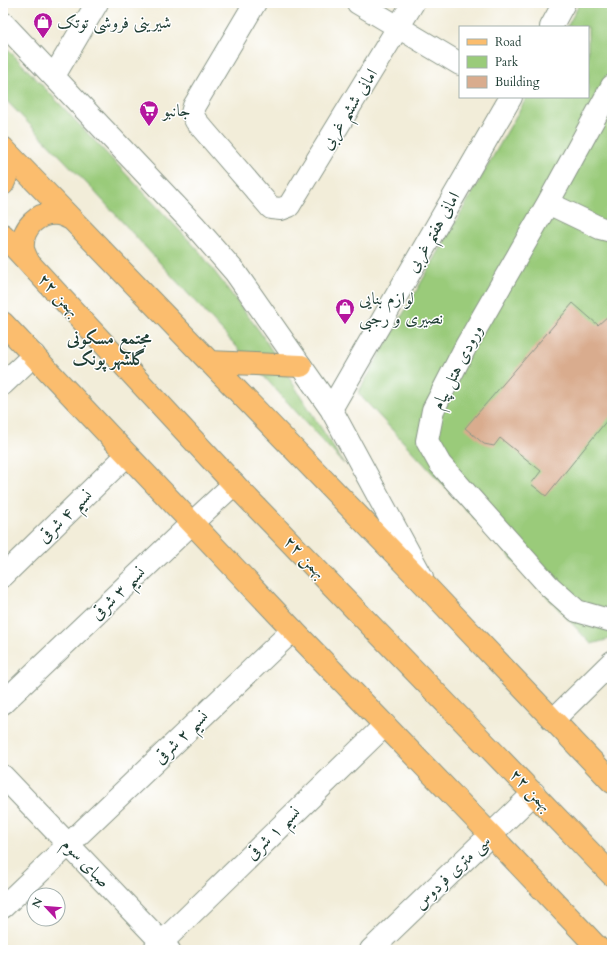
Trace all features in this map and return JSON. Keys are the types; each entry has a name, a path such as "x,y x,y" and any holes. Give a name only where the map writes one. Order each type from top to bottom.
{"main road":[{"path":"3,148 8,161 8,174 3,184"},
{"path":"3,148 428,587 612,782"},
{"path":"28,261 23,250 23,238 28,227 36,218 48,214 60,214 71,219"},
{"name":"۲۲ بهمن","path":"3,235 234,484 612,875"},
{"path":"3,323 293,630 600,950"},
{"path":"209,362 301,366"}],"street":[{"path":"54,76 97,3"},
{"name":"امانی ششم غربی","path":"254,3 194,106 192,113 196,121 271,208 281,209 289,206 412,3"},
{"path":"358,3 459,63"},
{"path":"552,26 564,3"},
{"path":"3,23 194,225 235,272 331,409 428,587"},
{"name":"ورودی هتل پیام","path":"612,86 548,203 466,346 433,410 427,441 440,464 549,586 577,611 612,622"},
{"name":"امانی هفتم غربی","path":"331,409 511,98"},
{"path":"548,203 600,228 612,231"},
{"path":"3,384 34,355"},
{"name":"نسیم ۴ شرقی","path":"3,576 127,455"},
{"name":"نسیم ۳ شرقی","path":"3,703 234,484"},
{"name":"نسیم ۲ شرقی","path":"3,907 293,630"},
{"path":"553,720 612,662"},
{"name":"نسیم ۱ شرقی","path":"161,947 385,725"},
{"name":"صبای سوم","path":"3,776 69,845 161,947"},
{"name":"سی متری فردوس","path":"371,950 534,793"}],"green space":[{"path":"580,3 612,3 612,640 610,639 591,644 358,393 526,98 589,98 589,26 568,26"},
{"path":"3,44 199,251 260,332 344,464 94,191 3,97"}],"building":[{"path":"573,303 598,325 609,315 612,316 612,414 546,496 531,484 541,471 500,438 494,446 484,444 465,428"}],"place":[{"name":"شیرینی فروشی توتک","path":"43,39"},
{"name":"جانبو","path":"149,127"},
{"name":"لوازم بنایی نصیری و رجبی","path":"345,325"}],"district":[{"name":"مجتمع مسکونی گلشهر پونک","path":"109,348"}]}
